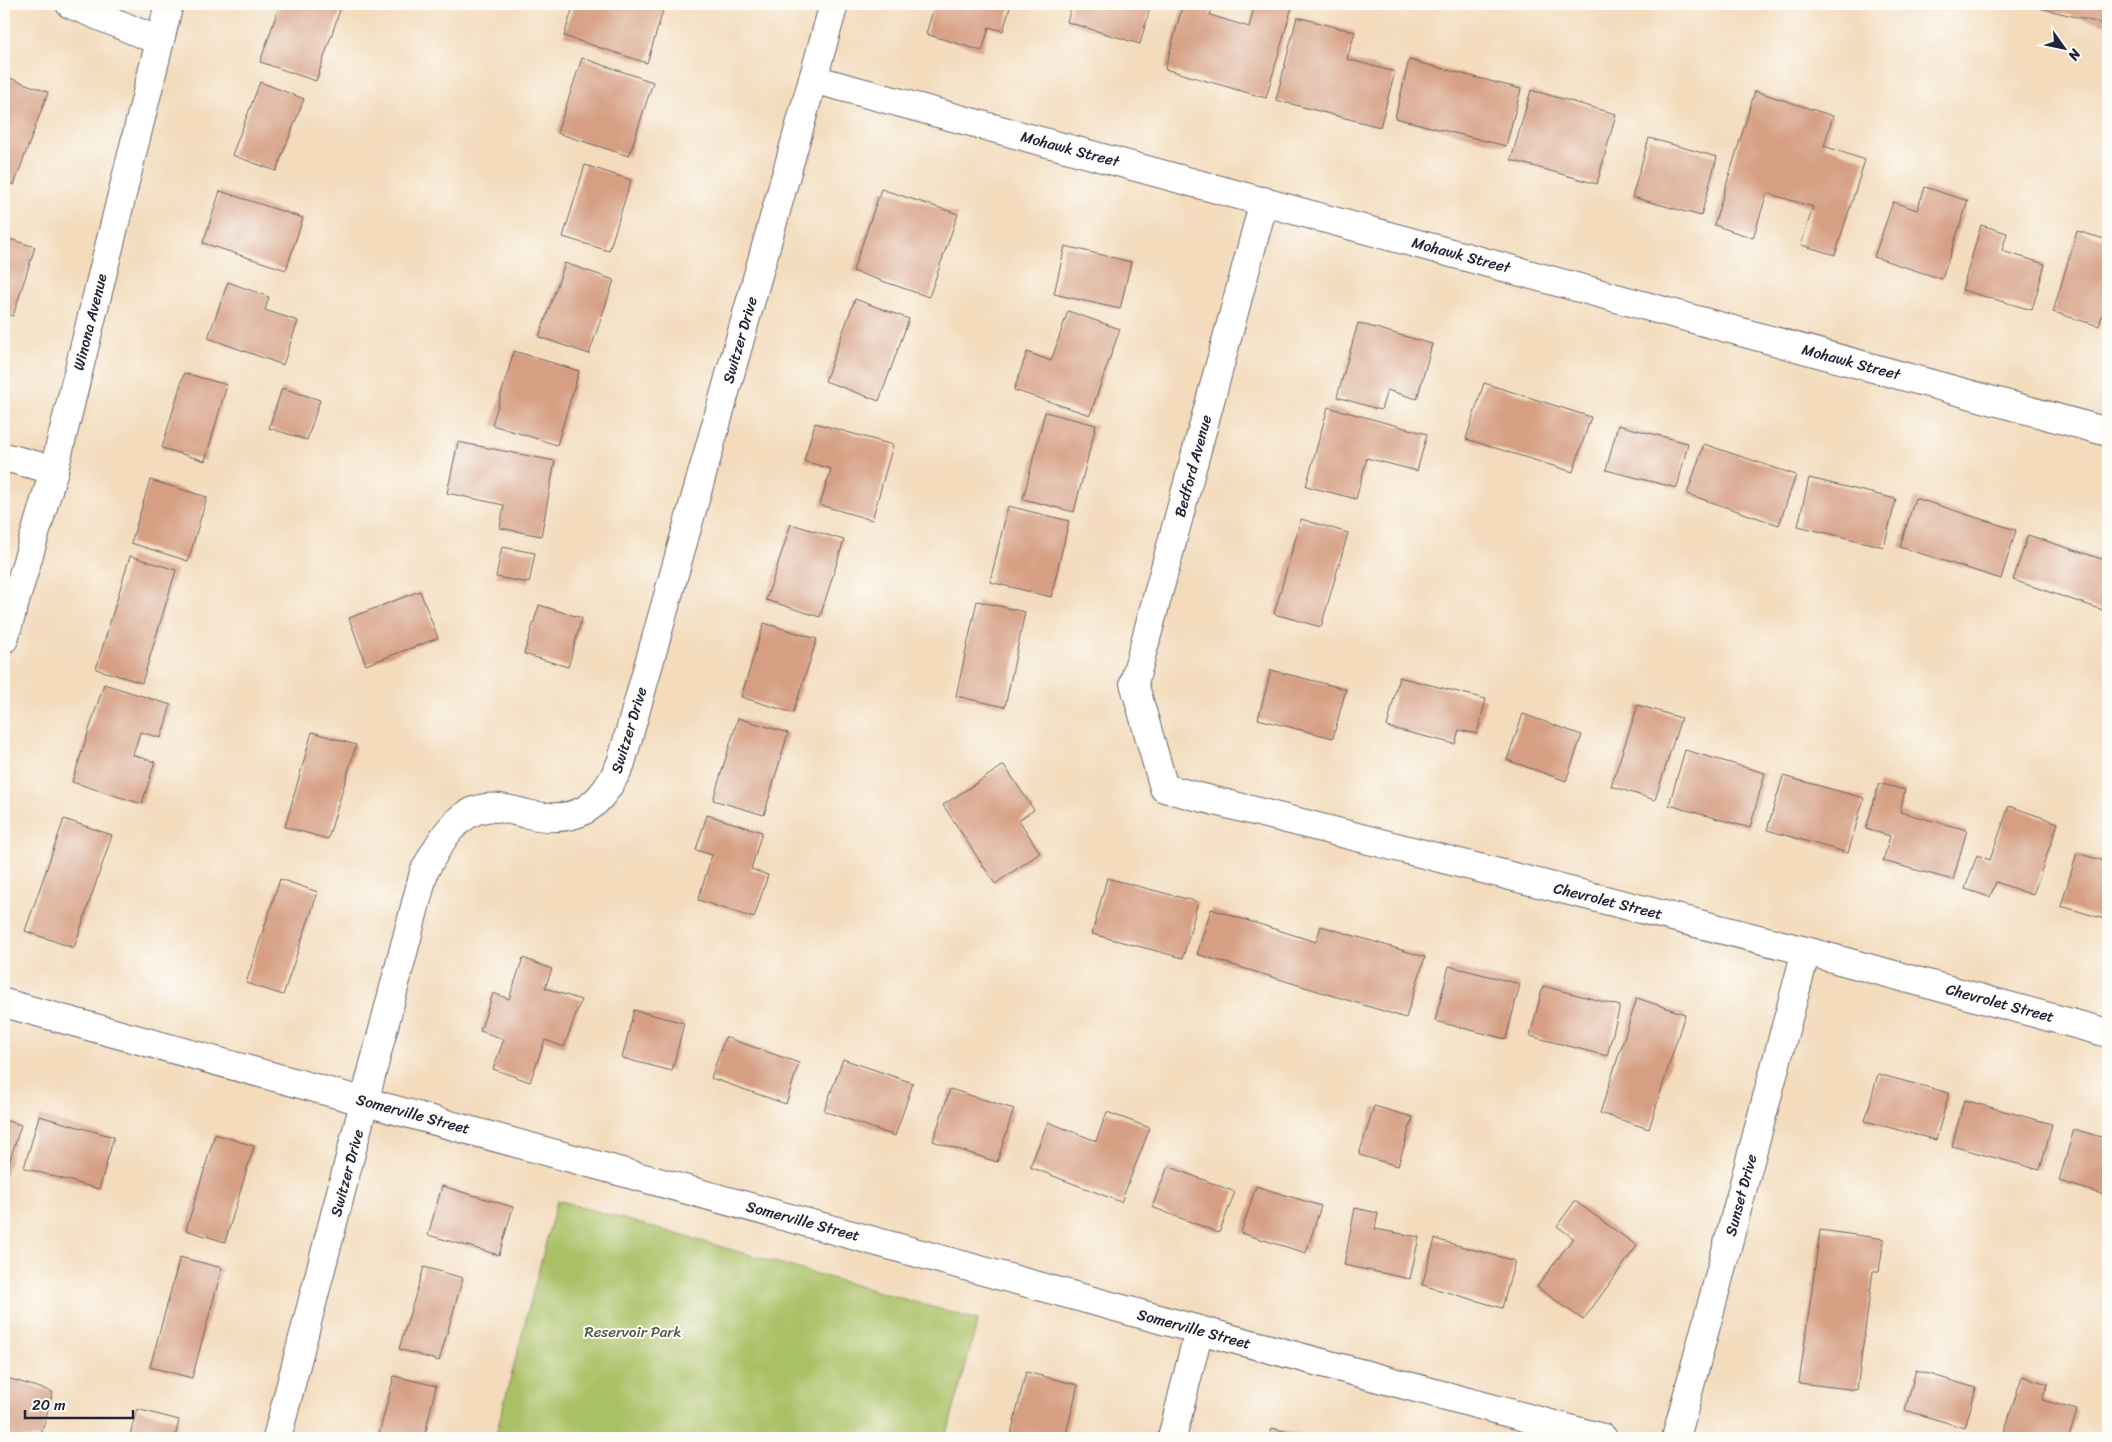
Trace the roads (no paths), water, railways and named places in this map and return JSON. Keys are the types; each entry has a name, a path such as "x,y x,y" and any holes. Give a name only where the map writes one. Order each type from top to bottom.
{"street":[{"path":"70,4 159,41"},
{"name":"Winona Avenue","path":"4,639 54,470 169,4"},
{"name":"Switzer Drive","path":"277,1438 424,872 439,843 454,824 484,808 500,808 544,818 560,819 575,815 590,807 603,794 613,781 621,763 834,4"},
{"name":"Mohawk Street","path":"812,79 2108,432"},
{"name":"Bedford Avenue","path":"1148,730 1134,683 1264,201"},
{"path":"4,457 54,470"},
{"name":"Chevrolet Street","path":"1148,730 1164,788 1806,951 2108,1033"},
{"name":"Sunset Drive","path":"1676,1438 1806,951"},
{"name":"Somerville Street","path":"4,1003 1200,1330 1603,1438"},
{"path":"1172,1438 1200,1330"}],"park label":[{"name":"Reservoir Park","path":"633,1332"}]}
